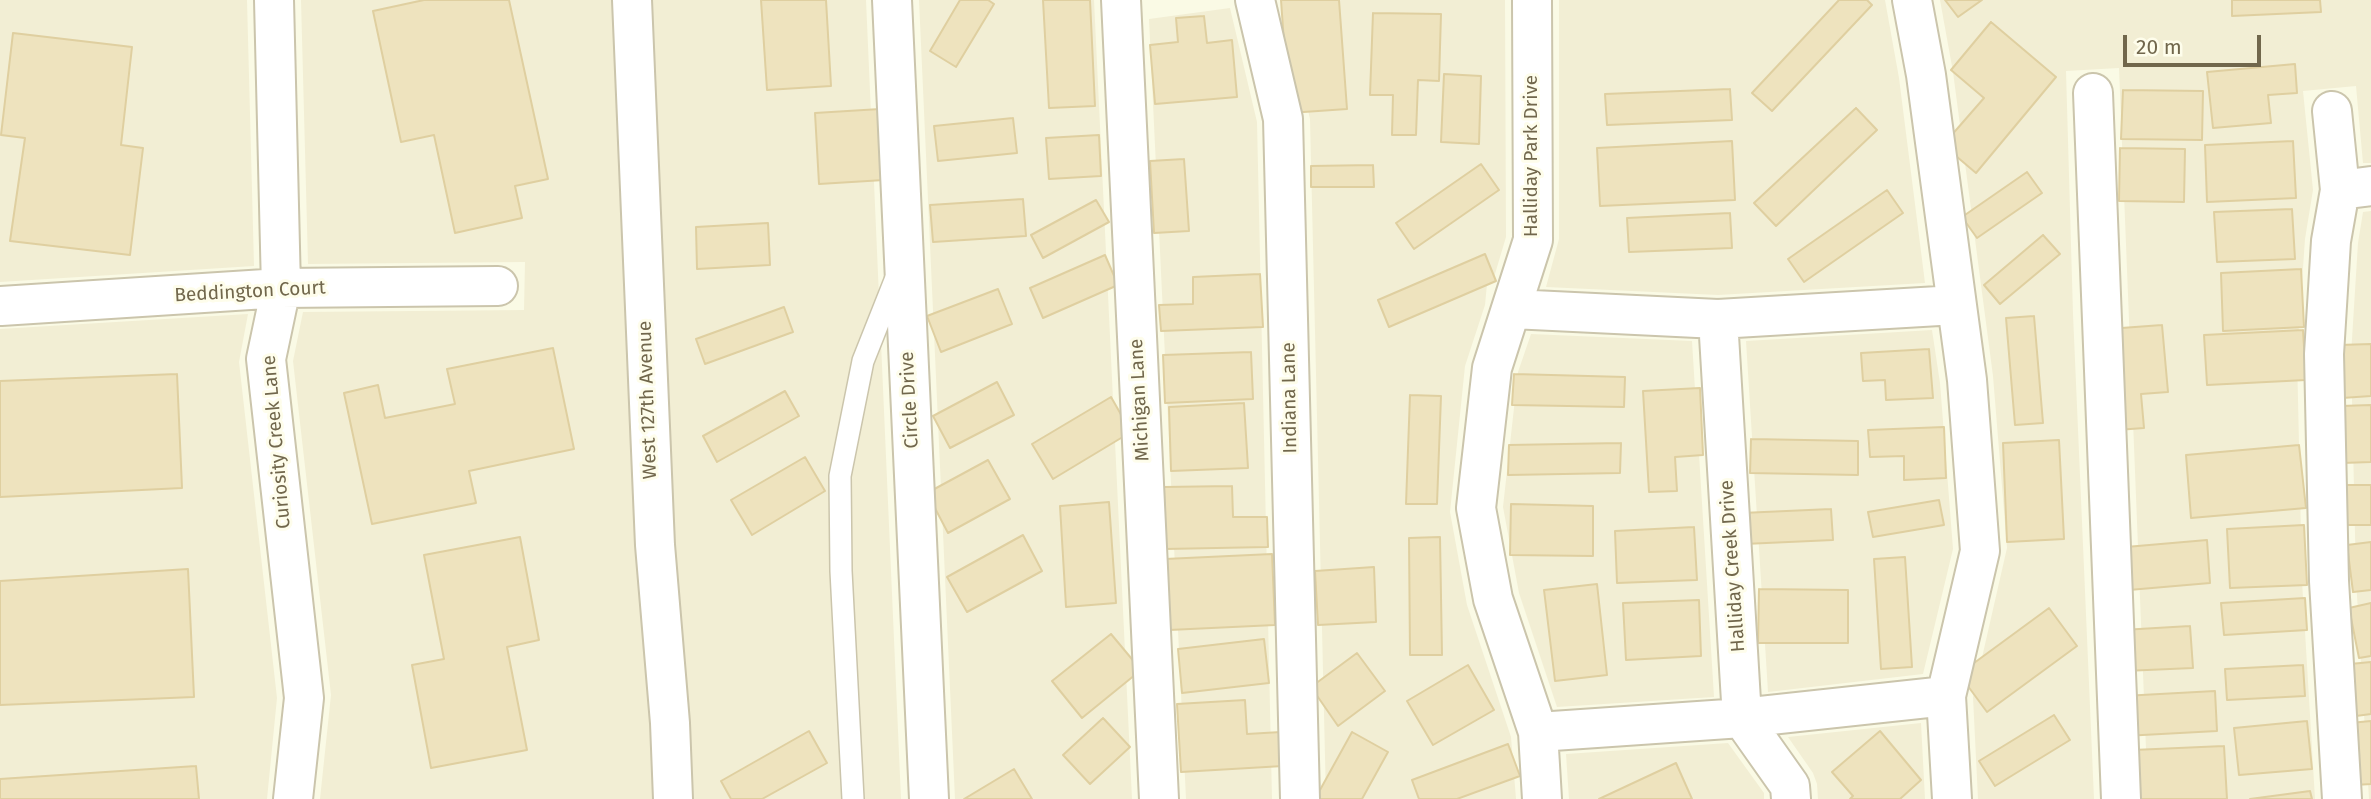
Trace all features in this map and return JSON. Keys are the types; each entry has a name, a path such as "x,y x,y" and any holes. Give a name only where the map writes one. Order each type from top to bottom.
{"street":[{"name":"Curiosity Creek Lane","path":"274,0 281,288 266,359 304,698 293,799"},
{"name":"West 127th Avenue","path":"632,0 655,545 670,723 673,799"},
{"name":"Circle Drive","path":"892,0 929,799"},
{"name":"Michigan Lane","path":"1121,0 1159,799"},
{"name":"Indiana Lane","path":"1255,0 1283,119 1300,799"},
{"name":"Halliday Park Drive","path":"1532,0 1533,240 1492,368 1476,508 1493,599 1538,732 1542,799"},
{"path":"1912,0 1926,75 1967,380 1980,551 1946,696 1952,799"},
{"path":"2093,93 2121,799"},
{"path":"2332,111 2355,188 2331,241 2324,354 2329,581 2342,799"},
{"name":"Beddington Court","path":"1,306 281,288 498,286"},
{"path":"1512,309 1717,318 1956,305"},
{"name":"Halliday Creek Drive","path":"1717,318 1742,718"},
{"path":"1538,732 1742,718 1946,696"},
{"path":"1742,718 1790,786 1791,799"}],"lane":[{"path":"853,799 841,571 840,475 863,361 904,260"}],"shaded area":[{"path":"0,0 247,0 254,266 0,282"},
{"path":"301,0 866,0 901,799 320,799 331,695 293,361 303,312 524,310 525,262 308,264"},
{"path":"919,0 1094,0 1132,799 955,799"},
{"path":"1283,0 1505,0 1506,237 1492,284 1487,284 1485,305 1465,366 1450,512 1467,605 1511,737 1516,799 1326,799 1310,119"},
{"path":"1559,0 1885,0 1899,78 1925,283 1718,295 1546,287 1559,239"},
{"path":"1940,0 2371,0 2371,163 2363,163 2356,86 2303,91 2313,190 2305,239 2297,354 2302,581 2315,799 2148,799 2119,68 2066,71 2073,314 2094,799 1978,799 1973,697 2007,548 1993,376 1953,72"},
{"path":"1230,8 1257,122 1272,799 1186,799 1149,19"},
{"path":"2371,211 2369,799 2356,579 2351,355 2358,243 2363,212"},
{"path":"248,314 239,362 277,698 267,799 0,799 0,329"},
{"path":"1932,330 1940,383 1953,549 1923,674 1768,692 1746,341"},
{"path":"1531,334 1692,341 1714,697 1557,707 1519,593 1503,507 1518,372"},
{"path":"1921,723 1925,799 1818,799 1813,773 1788,737"},
{"path":"1728,743 1764,793 1764,799 1569,799 1566,754"}],"building":[{"path":"424,0 509,0 548,179 515,186 522,218 455,233 434,135 401,142 373,11"},
{"path":"761,0 826,0 831,86 767,90"},
{"path":"960,0 988,0 994,4 956,67 930,51"},
{"path":"1043,0 1090,0 1095,106 1049,108"},
{"path":"1281,0 1339,0 1347,109 1289,113"},
{"path":"1839,0 1867,0 1872,5 1772,111 1752,93"},
{"path":"1945,0 1982,0 1958,17"},
{"path":"2232,0 2320,0 2321,12 2232,16"},
{"path":"1373,13 1441,14 1439,81 1418,80 1416,135 1392,135 1393,95 1370,95"},
{"path":"1204,16 1207,43 1232,40 1237,97 1155,104 1150,45 1178,42 1176,18"},
{"path":"1991,22 2056,77 1976,173 1943,145 1984,98 1951,70"},
{"path":"13,33 132,47 121,145 143,148 130,255 10,241 25,138 1,135"},
{"path":"2295,64 2297,93 2268,95 2271,123 2213,128 2207,72"},
{"path":"1444,74 1481,76 1479,144 1441,142"},
{"path":"1730,89 1732,120 1607,125 1605,94"},
{"path":"2123,90 2203,91 2202,140 2121,139"},
{"path":"1856,108 1877,130 1776,226 1754,203"},
{"path":"880,109 884,180 819,184 815,113"},
{"path":"1013,118 1017,153 938,161 934,126"},
{"path":"1099,135 1101,176 1049,179 1046,138"},
{"path":"1732,141 1735,200 1600,206 1597,148"},
{"path":"2293,141 2296,198 2207,202 2205,145"},
{"path":"2120,148 2185,149 2184,202 2119,201"},
{"path":"1184,159 1189,231 1154,233 1150,161"},
{"path":"1481,164 1499,190 1414,249 1396,223"},
{"path":"1373,165 1374,187 1311,187 1311,166"},
{"path":"2027,172 2042,193 1977,238 1962,217"},
{"path":"1887,190 1903,213 1804,282 1788,259"},
{"path":"1023,199 1026,236 933,242 930,205"},
{"path":"1096,200 1109,222 1043,258 1031,235"},
{"path":"2292,209 2295,259 2217,262 2214,212"},
{"path":"1730,213 1732,248 1629,252 1627,218"},
{"path":"768,223 770,265 697,269 696,227"},
{"path":"2043,235 2060,254 2000,304 1984,285"},
{"path":"1485,254 1496,281 1389,327 1378,300"},
{"path":"1105,255 1118,285 1043,318 1030,288"},
{"path":"2301,269 2304,327 2223,331 2221,273"},
{"path":"1260,274 1263,327 1161,331 1159,305 1193,304 1193,277"},
{"path":"998,289 1012,324 941,352 927,316"},
{"path":"784,307 793,332 705,364 696,339"},
{"path":"2034,316 2043,423 2015,425 2006,318"},
{"path":"2162,325 2168,392 2141,394 2144,428 2117,430 2108,329"},
{"path":"2303,330 2306,380 2207,385 2204,335"},
{"path":"2371,344 2371,396 2342,398 2339,345"},
{"path":"553,348 574,449 469,471 476,503 372,524 344,393 378,385 385,418 455,404 447,369"},
{"path":"1929,349 1933,398 1886,400 1885,380 1863,381 1861,353"},
{"path":"1251,352 1253,399 1165,403 1163,355"},
{"path":"177,374 182,488 0,497 0,381"},
{"path":"1514,374 1625,377 1624,407 1512,405"},
{"path":"997,382 1014,415 950,448 933,416"},
{"path":"1700,388 1703,455 1675,457 1677,491 1649,492 1643,391"},
{"path":"785,391 799,416 717,462 703,436"},
{"path":"1410,395 1441,396 1437,504 1406,504"},
{"path":"1111,397 1131,432 1053,479 1032,444"},
{"path":"1244,403 1248,468 1171,471 1169,407"},
{"path":"2371,405 2371,462 2342,463 2341,406"},
{"path":"1944,427 1946,478 1904,480 1904,456 1870,457 1868,430"},
{"path":"1751,439 1858,441 1858,475 1750,473"},
{"path":"2059,440 2064,539 2007,542 2003,443"},
{"path":"1621,443 1620,473 1508,475 1509,445"},
{"path":"2299,445 2306,508 2191,518 2186,455"},
{"path":"805,457 825,491 752,535 731,500"},
{"path":"988,460 1010,499 948,533 927,493"},
{"path":"2345,485 2371,485 2371,525 2346,525"},
{"path":"1232,486 1233,517 1267,517 1268,547 1165,549 1164,487"},
{"path":"1939,500 1944,525 1873,537 1868,512"},
{"path":"1109,502 1116,603 1066,607 1060,506"},
{"path":"1511,504 1593,506 1593,556 1510,555"},
{"path":"1831,509 1833,540 1744,544 1742,513"},
{"path":"2304,525 2307,585 2230,588 2227,529"},
{"path":"1694,527 1697,580 1617,583 1615,531"},
{"path":"1023,535 1042,571 967,612 947,577"},
{"path":"520,537 539,640 507,647 527,750 431,768 412,665 444,659 424,555"},
{"path":"1440,537 1442,655 1410,655 1409,538"},
{"path":"2207,540 2210,583 2129,590 2126,547"},
{"path":"2371,542 2371,590 2353,592 2347,545"},
{"path":"1272,554 1275,625 1169,630 1165,559"},
{"path":"1905,557 1912,667 1881,669 1874,559"},
{"path":"1374,567 1376,622 1318,625 1315,571"},
{"path":"188,569 194,697 0,705 0,581"},
{"path":"1597,584 1607,675 1555,681 1544,590"},
{"path":"1759,589 1848,590 1848,643 1758,643"},
{"path":"2305,598 2307,630 2224,635 2221,603"},
{"path":"1699,600 1701,656 1626,660 1623,603"},
{"path":"2371,603 2371,656 2359,658 2349,608"},
{"path":"2049,608 2077,646 1987,712 1959,674"},
{"path":"2190,626 2193,668 2124,671 2122,630"},
{"path":"1111,634 1141,670 1082,718 1052,681"},
{"path":"1264,639 1269,683 1182,693 1178,649"},
{"path":"1357,653 1385,691 1338,726 1311,687"},
{"path":"2371,662 2371,714 2356,716 2350,664"},
{"path":"1468,665 1494,710 1433,745 1407,701"},
{"path":"2303,665 2305,696 2227,700 2225,669"},
{"path":"2215,691 2217,731 2124,736 2123,696"},
{"path":"1245,700 1247,734 1281,732 1283,766 1181,772 1177,704"},
{"path":"2054,715 2070,740 1995,786 1979,761"},
{"path":"1103,718 1130,747 1090,784 1063,755"},
{"path":"2307,721 2312,769 2239,775 2234,728"},
{"path":"2371,721 2371,784 2355,785 2350,723"},
{"path":"809,731 827,763 762,799 731,799 721,781"},
{"path":"1880,731 1921,780 1900,799 1850,799 1853,796 1832,772"},
{"path":"1352,732 1388,752 1362,799 1315,799"},
{"path":"1508,744 1520,776 1457,799 1419,799 1412,780"},
{"path":"2224,746 2227,799 2135,799 2133,750"},
{"path":"1676,763 1692,799 1599,799"},
{"path":"196,766 199,799 0,799 0,779"},
{"path":"1014,769 1032,799 964,799"},
{"path":"2310,791 2312,799 2250,799"}]}
